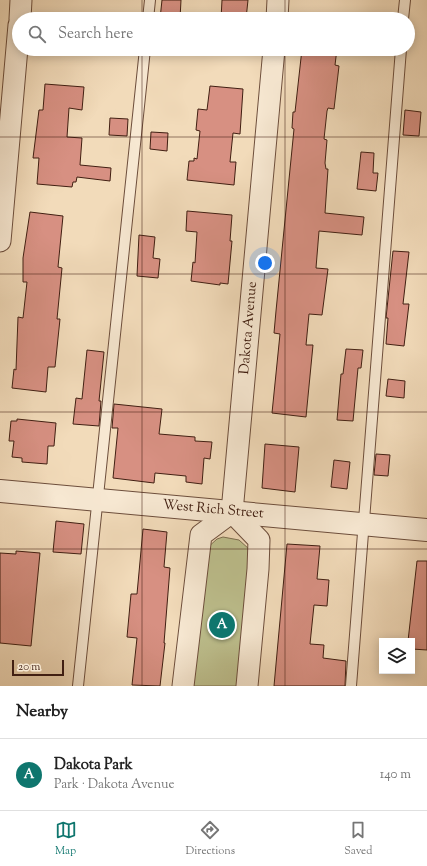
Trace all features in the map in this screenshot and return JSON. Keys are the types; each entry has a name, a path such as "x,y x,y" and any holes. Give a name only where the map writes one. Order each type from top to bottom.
{"street":[{"path":"20,12 21,0"},
{"path":"277,12 278,0"},
{"path":"0,242 16,56"},
{"name":"Dakota Avenue","path":"232,512 273,56"},
{"name":"West Rich Street","path":"0,491 427,530"},
{"path":"184,686 201,535 232,512 259,540 258,569 247,686"}],"lane":[{"path":"149,12 150,0"},
{"path":"403,12 404,0"},
{"path":"78,686 96,499 144,56"},
{"path":"351,686 362,524 400,56"}],"green space":[{"path":"223,537 239,540 249,549 241,686 191,686 206,549 217,539"}],"building":[{"path":"162,0 181,0 180,12 161,12"},
{"path":"222,0 248,0 247,12 221,12"},
{"path":"301,56 336,56 335,65 339,66 334,109 328,108 327,111 324,139 327,140 325,163 326,169 328,169 325,213 364,217 362,235 319,231 316,268 328,269 322,315 309,314 306,345 313,345 306,417 272,413 280,334 274,333 294,129 292,128 293,112 295,112"},
{"path":"45,84 84,87 82,110 69,108 67,137 82,138 80,165 111,168 110,181 77,177 76,182 73,182 72,187 37,184 39,158 33,158 39,110 43,110"},
{"path":"210,86 243,89 240,134 233,133 230,162 236,162 234,185 187,180 189,161 194,161 194,158 197,159 200,131 196,130 198,109 207,110"},
{"path":"405,110 421,112 419,136 403,135"},
{"path":"110,118 128,119 127,136 109,135"},
{"path":"151,132 168,133 167,151 150,149"},
{"path":"361,152 374,153 373,173 378,173 376,191 357,189"},
{"path":"187,211 232,215 230,241 232,241 228,284 220,283 220,285 191,281 193,262 195,263 197,232 186,231"},
{"path":"30,212 63,216 58,267 62,268 57,319 60,319 55,367 48,367 46,392 12,388 14,369 16,370 18,317 23,318 27,282 23,282 23,258"},
{"path":"139,235 155,237 153,258 160,259 158,278 137,276"},
{"path":"393,251 409,252 403,304 409,304 404,346 386,344 388,318 386,318"},
{"path":"346,349 363,350 361,368 358,368 353,421 337,420 341,374 343,374"},
{"path":"87,350 104,352 99,401 101,401 99,426 73,424 76,398 82,399"},
{"path":"388,379 405,381 404,398 386,396"},
{"path":"114,404 162,409 159,434 195,437 195,441 212,442 210,459 204,458 202,484 186,482 186,476 155,473 154,483 113,478 118,428 112,428"},
{"path":"17,419 56,423 54,446 48,446 47,464 22,462 22,458 12,457 14,441 9,441 11,421 17,421"},
{"path":"265,444 299,447 295,492 262,488"},
{"path":"376,454 390,455 388,476 374,475"},
{"path":"334,460 350,462 347,489 331,487"},
{"path":"56,521 84,524 81,554 53,552"},
{"path":"143,529 167,532 164,567 170,568 165,643 160,686 132,685 137,638 127,637 131,594 137,594"},
{"path":"287,544 320,546 317,579 329,580 327,606 314,605 310,644 324,645 323,658 346,661 345,686 274,686"},
{"path":"16,551 40,553 31,646 0,643 0,553 16,554"},
{"path":"417,561 427,561 427,650 415,649 415,638 408,638"}],"place":[{"name":"Dakota Park","path":"222,625"}]}
